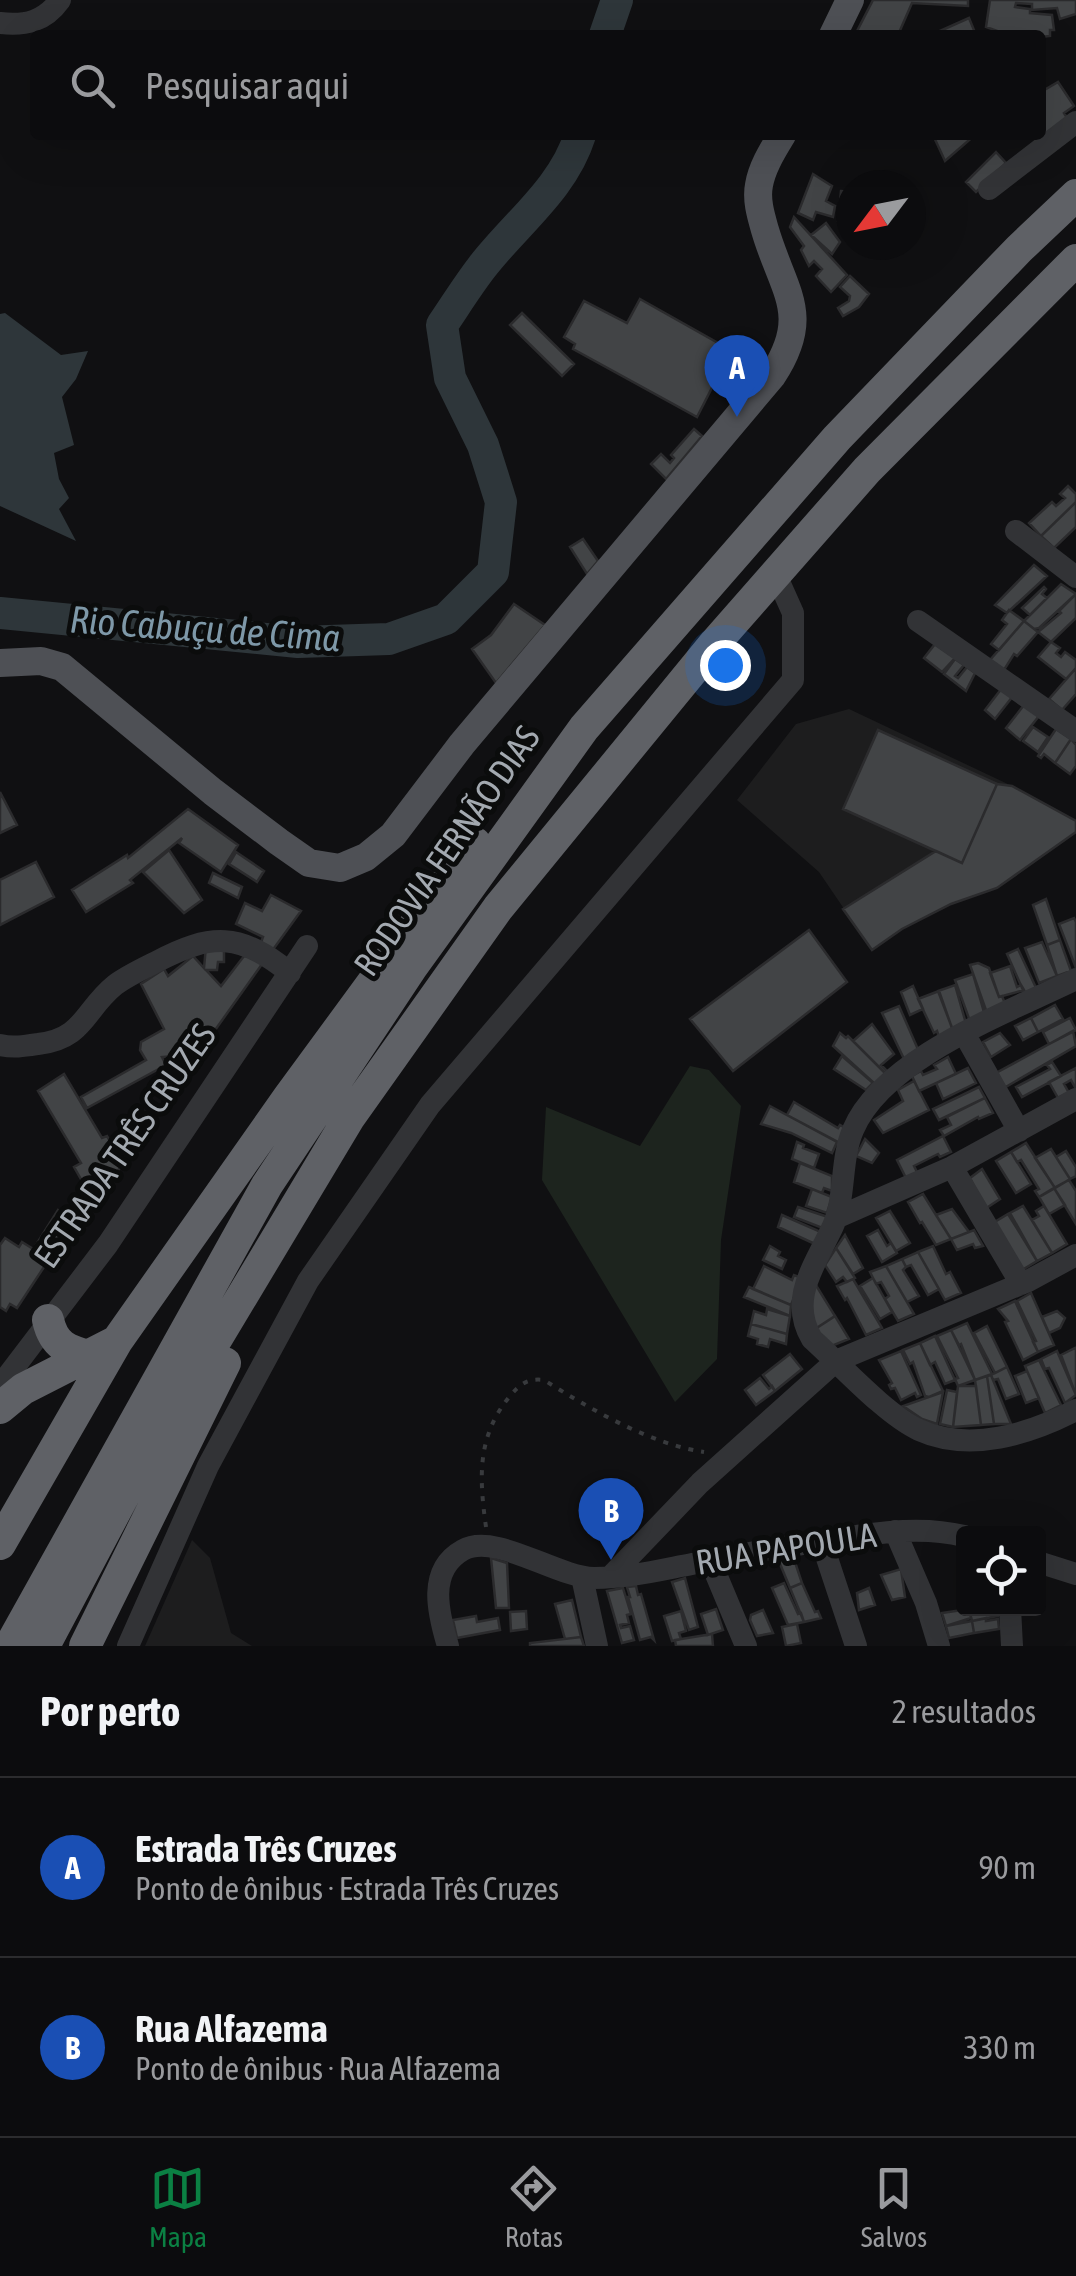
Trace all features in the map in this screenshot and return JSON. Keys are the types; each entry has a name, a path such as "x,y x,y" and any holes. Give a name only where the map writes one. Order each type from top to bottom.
{"highway":[{"name":"RODOVIA FERNÃO DIAS","path":"10,1646 267,1185 412,966 584,728 838,438 1076,196"},
{"path":"44,1646 133,1478 360,1104 498,908 715,643 867,470 1076,260"},
{"path":"0,1544 104,1349 431,900 536,765 584,728"},
{"path":"86,1646 231,1350 360,1104"},
{"path":"48,1320 56,1343 68,1351 104,1349"},
{"path":"0,1408 23,1389 104,1349"}],"main road":[{"path":"836,30 850,0"},
{"path":"0,663 62,666 212,792 309,863 340,868 366,857 393,835 462,744 772,376 786,354 794,331 793,306 772,255 759,210 758,185 780,140"}],"street":[{"path":"0,24 32,22 50,15 60,0"},
{"path":"989,189 1076,122"},
{"path":"1016,531 1076,576"},
{"path":"128,1646 208,1466 308,1281 430,1106 793,680 793,613 776,574"},
{"path":"918,620 1076,731"},
{"path":"0,1045 56,1042 73,1033 116,984 178,951 207,941 225,939 242,943 267,954 290,972"},
{"name":"ESTRADA TRÊS CRUZES","path":"0,1386 108,1244 307,946"},
{"path":"1076,978 897,1073 872,1096 852,1130 836,1218 800,1304 803,1324 812,1339 903,1420 921,1431 948,1437 1008,1437 1036,1430 1076,1410"},
{"path":"964,1035 1019,1131"},
{"path":"836,1218 952,1168 1076,1099"},
{"path":"952,1168 1021,1284"},
{"path":"610,1577 700,1483 836,1361 1021,1284 1076,1254"},
{"name":"RUA PAPOULA","path":"489,1546 582,1576 610,1577 820,1540 895,1531 956,1535"},
{"name":"RUA PAPOULA","path":"895,1531 940,1646"},
{"path":"820,1540 856,1646"},
{"path":"448,1646 439,1580 447,1561 467,1548 489,1546"},
{"path":"710,1560 746,1646"},
{"path":"1046,1565 1076,1574"},
{"path":"582,1576 597,1646"},
{"path":"1010,1616 1012,1646"}],"path":[{"path":"489,1546 481,1493 484,1441 492,1418 518,1386 532,1378 544,1380 612,1419 688,1450 732,1456"}],"shaded area":[{"path":"5,313 61,355 88,351 76,379 62,397 74,445 54,453 59,479 69,498 59,509 76,541 0,506 0,314"},
{"path":"849,709 1012,786 1076,821 1076,832 997,888 951,904 902,929 872,950 819,872 737,800 796,724"},
{"path":"690,1066 709,1070 741,1106 721,1240 717,1359 675,1402 542,1180 546,1107 640,1146"},
{"path":"192,1540 210,1558 231,1633 252,1646 145,1646"}],"building":[{"path":"873,0 968,0 968,6 912,3 900,30 858,30"},
{"path":"990,0 1076,0 1076,14 1060,19 1057,8 1032,10 1032,4 1016,3 1015,7 1030,9 1030,13 1052,15 1054,30 1050,30 1050,36 1046,36 1046,30 986,27"},
{"path":"969,18 974,30 942,30"},
{"path":"1058,82 1074,106 1064,113 1069,121 1046,137 1046,89"},
{"path":"935,140 969,140 945,161"},
{"path":"996,152 1006,163 976,192 966,182"},
{"path":"813,174 832,186 826,201 835,206 833,217 816,212 813,220 798,213"},
{"path":"794,217 847,275 831,292 816,276 822,269 814,261 809,266 801,250 804,246 790,227"},
{"path":"826,223 836,237 832,254 811,235"},
{"path":"850,276 869,294 859,307 843,316 838,308 850,296 840,287"},
{"path":"640,299 718,343 712,353 750,375 742,388 719,374 697,417 573,349 575,344 564,337 584,301 627,323"},
{"path":"522,313 574,364 562,376 510,325"},
{"path":"694,429 702,436 666,479 651,464 661,454 670,463 674,458 671,455"},
{"path":"1068,486 1076,494 1076,502 1041,536 1029,523 1052,502 1056,506 1065,498 1060,494"},
{"path":"1076,502 1076,527 1054,548 1041,536"},
{"path":"583,539 598,561 587,574 570,547"},
{"path":"1034,565 1047,576 1007,613 995,605"},
{"path":"1061,584 1076,594 1034,629 1024,621"},
{"path":"1044,587 1042,594 1047,598 1030,615 1022,608"},
{"path":"1076,594 1076,618 1051,642 1038,632"},
{"path":"514,604 545,625 496,683 472,649 491,635"},
{"path":"1009,610 1024,621 999,650 991,644 1007,624 1002,620"},
{"path":"1024,621 1038,632 1017,656 1014,654 1004,670 990,660"},
{"path":"1051,642 1060,648 1056,653 1061,657 1065,652 1076,660 1076,668 1066,679 1038,657"},
{"path":"935,644 955,658 942,672 924,658"},
{"path":"955,659 964,665 955,676 958,678 967,667 975,673 966,691 944,674"},
{"path":"1076,668 1076,694 1062,710 1049,699"},
{"path":"1002,688 1013,696 995,719 985,710"},
{"path":"1024,705 1039,716 1020,740 1006,728"},
{"path":"1033,727 1048,737 1038,752 1023,741"},
{"path":"1056,729 1071,739 1055,763 1044,754 1038,756"},
{"path":"878,730 997,784 962,863 843,809"},
{"path":"1071,739 1076,745 1076,766 1070,774 1055,763"},
{"path":"997,784 1012,786 1076,821 1076,832 997,888 951,904 902,929 872,950 843,909 936,851 962,863"},
{"path":"0,792 17,825 0,833"},
{"path":"188,809 238,845 221,872 179,843 182,838 130,880 133,883 86,912 72,890 127,855 128,858"},
{"path":"169,850 202,900 184,913 143,872"},
{"path":"236,852 264,871 257,882 229,864"},
{"path":"36,862 54,897 0,925 0,880"},
{"path":"213,873 242,887 238,898 209,883"},
{"path":"271,895 301,911 272,951 260,945 263,937 236,924 245,903 262,911"},
{"path":"1046,899 1060,940 1047,945 1033,905"},
{"path":"1074,918 1076,922 1076,968 1059,924"},
{"path":"809,930 847,982 733,1071 690,1019"},
{"path":"1060,940 1071,971 1057,976 1047,945"},
{"path":"1042,942 1057,976 1039,983 1025,948"},
{"path":"224,943 224,962 218,962 217,970 206,970 221,986 244,956 265,960 208,1040 174,1056 162,1057 166,1065 87,1108 81,1097 146,1060 140,1050 141,1042 164,1029 141,984 164,969 168,976 193,956 204,968 206,946"},
{"path":"1018,949 1038,992 1027,999 1007,954"},
{"path":"978,963 989,968 1006,1006 988,1016 970,965"},
{"path":"1010,966 1017,987 1021,985 1024,990 999,997 990,973"},
{"path":"973,974 986,1019 971,1024 955,980"},
{"path":"955,985 967,1027 954,1033 938,991"},
{"path":"913,986 923,1009 910,1015 901,992"},
{"path":"939,991 953,1031 939,1037 918,999"},
{"path":"1055,1005 1063,1019 1038,1032 1031,1018"},
{"path":"899,1006 920,1054 905,1061 882,1013"},
{"path":"1031,1018 1038,1032 1023,1040 1015,1026"},
{"path":"1070,1018 1076,1030 1049,1044 1043,1032"},
{"path":"872,1024 894,1054 881,1065 885,1073 853,1041"},
{"path":"1073,1031 1076,1046 1004,1088 996,1073"},
{"path":"840,1033 848,1036 886,1074 875,1084 833,1046"},
{"path":"1000,1033 1010,1045 991,1057 983,1042"},
{"path":"842,1056 873,1083 866,1090 834,1069"},
{"path":"948,1057 956,1074 919,1091 912,1076 937,1069 934,1065"},
{"path":"1052,1062 1061,1076 1022,1097 1016,1087 1050,1069 1047,1065"},
{"path":"968,1068 976,1083 943,1099 936,1083"},
{"path":"1076,1068 1076,1089 1071,1080 1064,1084 1069,1093 1058,1098 1049,1082"},
{"path":"64,1074 102,1138 107,1136 114,1148 126,1129 122,1125 127,1117 146,1130 100,1197 92,1184 86,1188 74,1167 81,1163 38,1091"},
{"path":"914,1081 929,1110 883,1133 874,1120 903,1101 898,1090"},
{"path":"979,1087 985,1098 939,1120 933,1109"},
{"path":"985,1098 993,1113 944,1136 940,1130 951,1125 947,1117"},
{"path":"794,1102 838,1128 840,1125 847,1129 842,1144 787,1115"},
{"path":"770,1106 837,1142 832,1153 791,1133 761,1124"},
{"path":"943,1136 951,1152 914,1166 917,1172 906,1178 897,1160"},
{"path":"865,1139 879,1153 872,1163 856,1156"},
{"path":"797,1142 819,1154 814,1168 792,1159"},
{"path":"1026,1143 1055,1188 1039,1197 1035,1191 1039,1189 1021,1160 1017,1162 1011,1152"},
{"path":"1051,1149 1070,1179 1055,1188 1035,1158"},
{"path":"1066,1151 1076,1167 1076,1176 1070,1179 1056,1157"},
{"path":"1011,1152 1031,1184 1016,1193 996,1161"},
{"path":"800,1163 832,1176 832,1191 824,1188 822,1193 794,1182"},
{"path":"982,1169 1000,1199 985,1209 970,1178"},
{"path":"1069,1180 1076,1191 1076,1224 1054,1188"},
{"path":"1054,1188 1065,1205 1049,1214 1039,1197"},
{"path":"812,1189 832,1197 827,1213 806,1206"},
{"path":"923,1194 951,1239 936,1245 920,1223 908,1202"},
{"path":"1023,1206 1052,1253 1037,1261 1010,1213"},
{"path":"1044,1206 1067,1244 1052,1253 1032,1220"},
{"path":"798,1207 831,1218 825,1229 794,1217"},
{"path":"952,1209 969,1232 951,1239 936,1215"},
{"path":"58,1210 81,1225 51,1263 36,1245"},
{"path":"890,1211 910,1243 896,1251 876,1218"},
{"path":"1008,1214 1037,1261 1022,1270 993,1223"},
{"path":"782,1215 821,1232 815,1244 778,1227"},
{"path":"878,1230 887,1246 891,1243 897,1253 882,1262 867,1236"},
{"path":"974,1230 983,1246 975,1248 973,1244 957,1250 951,1239"},
{"path":"845,1235 863,1268 853,1274 836,1248"},
{"path":"5,1238 38,1252 36,1257 46,1264 17,1308 10,1304 6,1311 0,1307 0,1245"},
{"path":"770,1246 786,1260 782,1269 763,1260"},
{"path":"933,1246 946,1274 950,1272 961,1293 945,1300 918,1252"},
{"path":"836,1248 855,1278 847,1282 843,1277 836,1282 825,1265"},
{"path":"918,1252 939,1289 928,1295 911,1265 906,1267 902,1259"},
{"path":"902,1259 906,1267 903,1270 919,1296 907,1302 886,1266"},
{"path":"764,1266 792,1280 794,1275 802,1278 791,1305 753,1289"},
{"path":"886,1266 914,1314 898,1321 885,1299 889,1296 881,1282 876,1284 870,1272"},
{"path":"873,1278 892,1312 880,1319 860,1286"},
{"path":"853,1279 882,1328 866,1335 837,1286"},
{"path":"814,1282 835,1316 815,1329 808,1305"},
{"path":"749,1287 791,1305 790,1316 744,1297"},
{"path":"1031,1293 1054,1345 1038,1352 1017,1301"},
{"path":"1015,1301 1038,1352 1023,1360 1005,1322 1008,1321 998,1309"},
{"path":"767,1309 790,1316 787,1334 751,1324 754,1311 766,1315"},
{"path":"1057,1311 1065,1318 1060,1328 1049,1333 1042,1317"},
{"path":"835,1316 849,1339 829,1347 815,1329"},
{"path":"967,1323 992,1374 975,1380 951,1330"},
{"path":"751,1324 787,1334 786,1344 770,1339 768,1347 757,1344 758,1339 748,1336"},
{"path":"987,1326 1007,1367 995,1373 974,1333"},
{"path":"951,1330 975,1380 958,1386 958,1378 937,1336"},
{"path":"935,1336 955,1380 945,1384 920,1343"},
{"path":"920,1343 943,1391 929,1397 925,1396 913,1362 910,1364 903,1350"},
{"path":"1076,1350 1076,1395 1061,1355"},
{"path":"901,1351 921,1395 917,1397 915,1393 901,1400 895,1388 891,1389 892,1383 879,1360"},
{"path":"1057,1351 1076,1395 1065,1403 1041,1359"},
{"path":"790,1354 802,1369 775,1391 763,1375"},
{"path":"1039,1360 1061,1405 1045,1413 1025,1366"},
{"path":"1007,1367 1019,1394 1006,1399 998,1379 993,1380 991,1375"},
{"path":"1027,1371 1039,1398 1026,1403 1015,1376"},
{"path":"991,1375 1011,1424 994,1424 987,1376"},
{"path":"987,1376 994,1424 981,1425 975,1380"},
{"path":"760,1378 775,1391 756,1405 745,1390"},
{"path":"958,1386 976,1386 981,1425 953,1427"},
{"path":"947,1390 957,1392 953,1427 940,1424"},
{"path":"943,1392 937,1424 903,1406"},
{"path":"793,1556 802,1583 790,1588 778,1559"},
{"path":"491,1558 507,1563 509,1608 496,1608"},
{"path":"901,1569 905,1597 892,1600 881,1575"},
{"path":"685,1578 698,1627 689,1630 672,1582"},
{"path":"784,1583 804,1622 788,1625 772,1588"},
{"path":"802,1583 821,1618 804,1622 790,1588"},
{"path":"636,1586 654,1640 640,1640 627,1587"},
{"path":"623,1588 631,1614 627,1615 629,1623 620,1625 630,1626 634,1640 622,1643 607,1591"},
{"path":"869,1588 875,1605 859,1610 857,1593"},
{"path":"572,1600 581,1637 565,1639 555,1604"},
{"path":"716,1609 723,1630 708,1635 701,1614"},
{"path":"763,1610 773,1633 757,1636 751,1615"},
{"path":"526,1611 527,1629 511,1631 510,1612"},
{"path":"681,1611 686,1631 679,1633 681,1639 672,1641 664,1616"},
{"path":"956,1611 956,1616 971,1618 946,1626 942,1613"},
{"path":"476,1616 477,1622 498,1618 500,1630 457,1638 453,1620"},
{"path":"971,1616 998,1616 972,1621"},
{"path":"998,1619 999,1629 974,1633 972,1621"},
{"path":"972,1621 974,1633 949,1638 946,1626"},
{"path":"797,1624 801,1643 786,1646 782,1627"},
{"path":"712,1634 713,1646 676,1646 675,1640"},
{"path":"581,1637 584,1646 530,1646 530,1643"}],"waterway":[{"name":"Rio Cabuçu de Cima","path":"607,30 617,0"},
{"name":"Rio Cabuçu de Cima","path":"0,613 298,642 389,639 446,619 493,572 501,502 483,445 450,378 442,325 482,267 550,189 578,140"}],"place":[{"name":"Estrada Três Cruzes","path":"737,417"},
{"name":"Rua Alfazema","path":"611,1560"}]}
